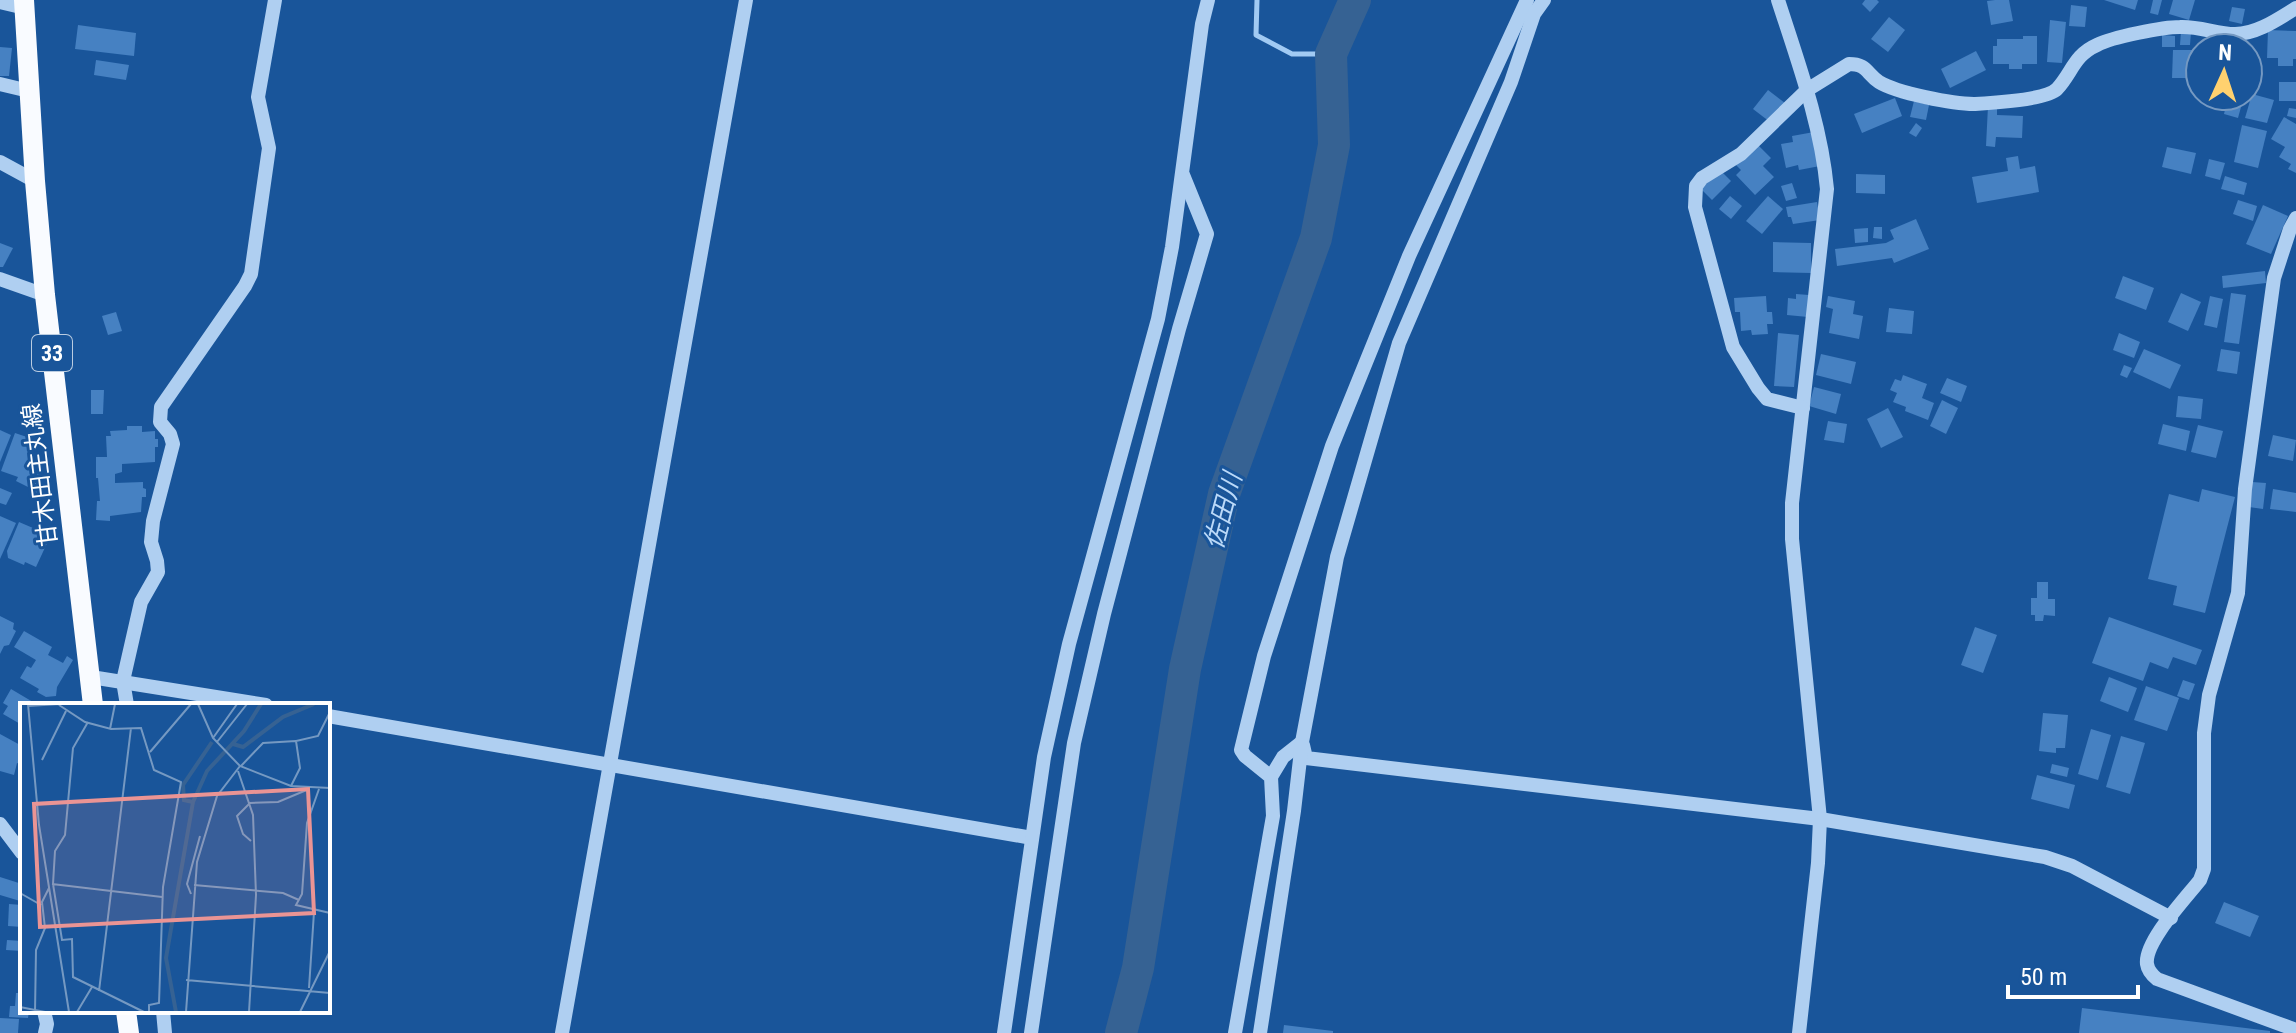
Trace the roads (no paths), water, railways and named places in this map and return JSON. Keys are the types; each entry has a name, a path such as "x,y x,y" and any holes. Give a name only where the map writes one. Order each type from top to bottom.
{"main road":[{"name":"甘木田主丸線","path":"25,4 45,295 93,703"},
{"path":"126,1013 129,1033"}],"street":[{"path":"127,703 123,681 141,602 158,572 151,542 153,521 173,444 170,434 160,422 161,407 251,274 269,148 258,97 275,0"},
{"path":"562,1033 746,0"},
{"path":"1004,1033 1044,757 1069,644 1158,319 1172,247 1202,24 1208,0"},
{"path":"1271,777 1245,756 1241,750 1242,737 1300,539 1332,446 1403,269 1527,0"},
{"path":"1260,1033 1302,742 1337,557 1399,343 1511,82 1534,14 1544,0"},
{"path":"1778,0 1807,90 1827,189 1792,503 1792,539 1820,819 1799,1033"},
{"path":"0,2 25,4"},
{"path":"1803,408 1767,399 1733,347 1695,207 1695,195 1696,186 1702,178 1741,154 1807,90 1849,64 1855,64 1861,65 1878,81 1902,91 1946,100 1971,104 2043,96 2054,92 2079,57 2097,44 2181,26 2236,34 2271,24 2296,8"},
{"path":"0,84 29,91"},
{"path":"0,162 35,181"},
{"path":"1031,1033 1074,743 1104,614 1207,234 1183,173"},
{"path":"2294,1031 2157,979 2150,973 2147,955 2152,942 2200,880 2204,869 2204,733 2209,695 2238,593 2245,489 2274,278 2296,218"},
{"path":"0,279 45,295"},
{"path":"91,677 254,703"},
{"path":"330,716 1032,838"},
{"path":"1235,1033 1273,816 1271,777 1283,757 1302,742"},
{"path":"1302,742 1306,758 1820,819 2045,857 2072,866 2171,918"},
{"path":"0,824 20,850"},
{"path":"44,1013 45,1033"},
{"path":"163,1013 165,1033"}],"waterway":[{"path":"1257,0 1256,35 1292,54 1331,54"},
{"name":"佐田川","path":"1121,1033 1138,968 1185,669 1224,494 1316,238 1334,145 1331,54 1355,0"}]}
